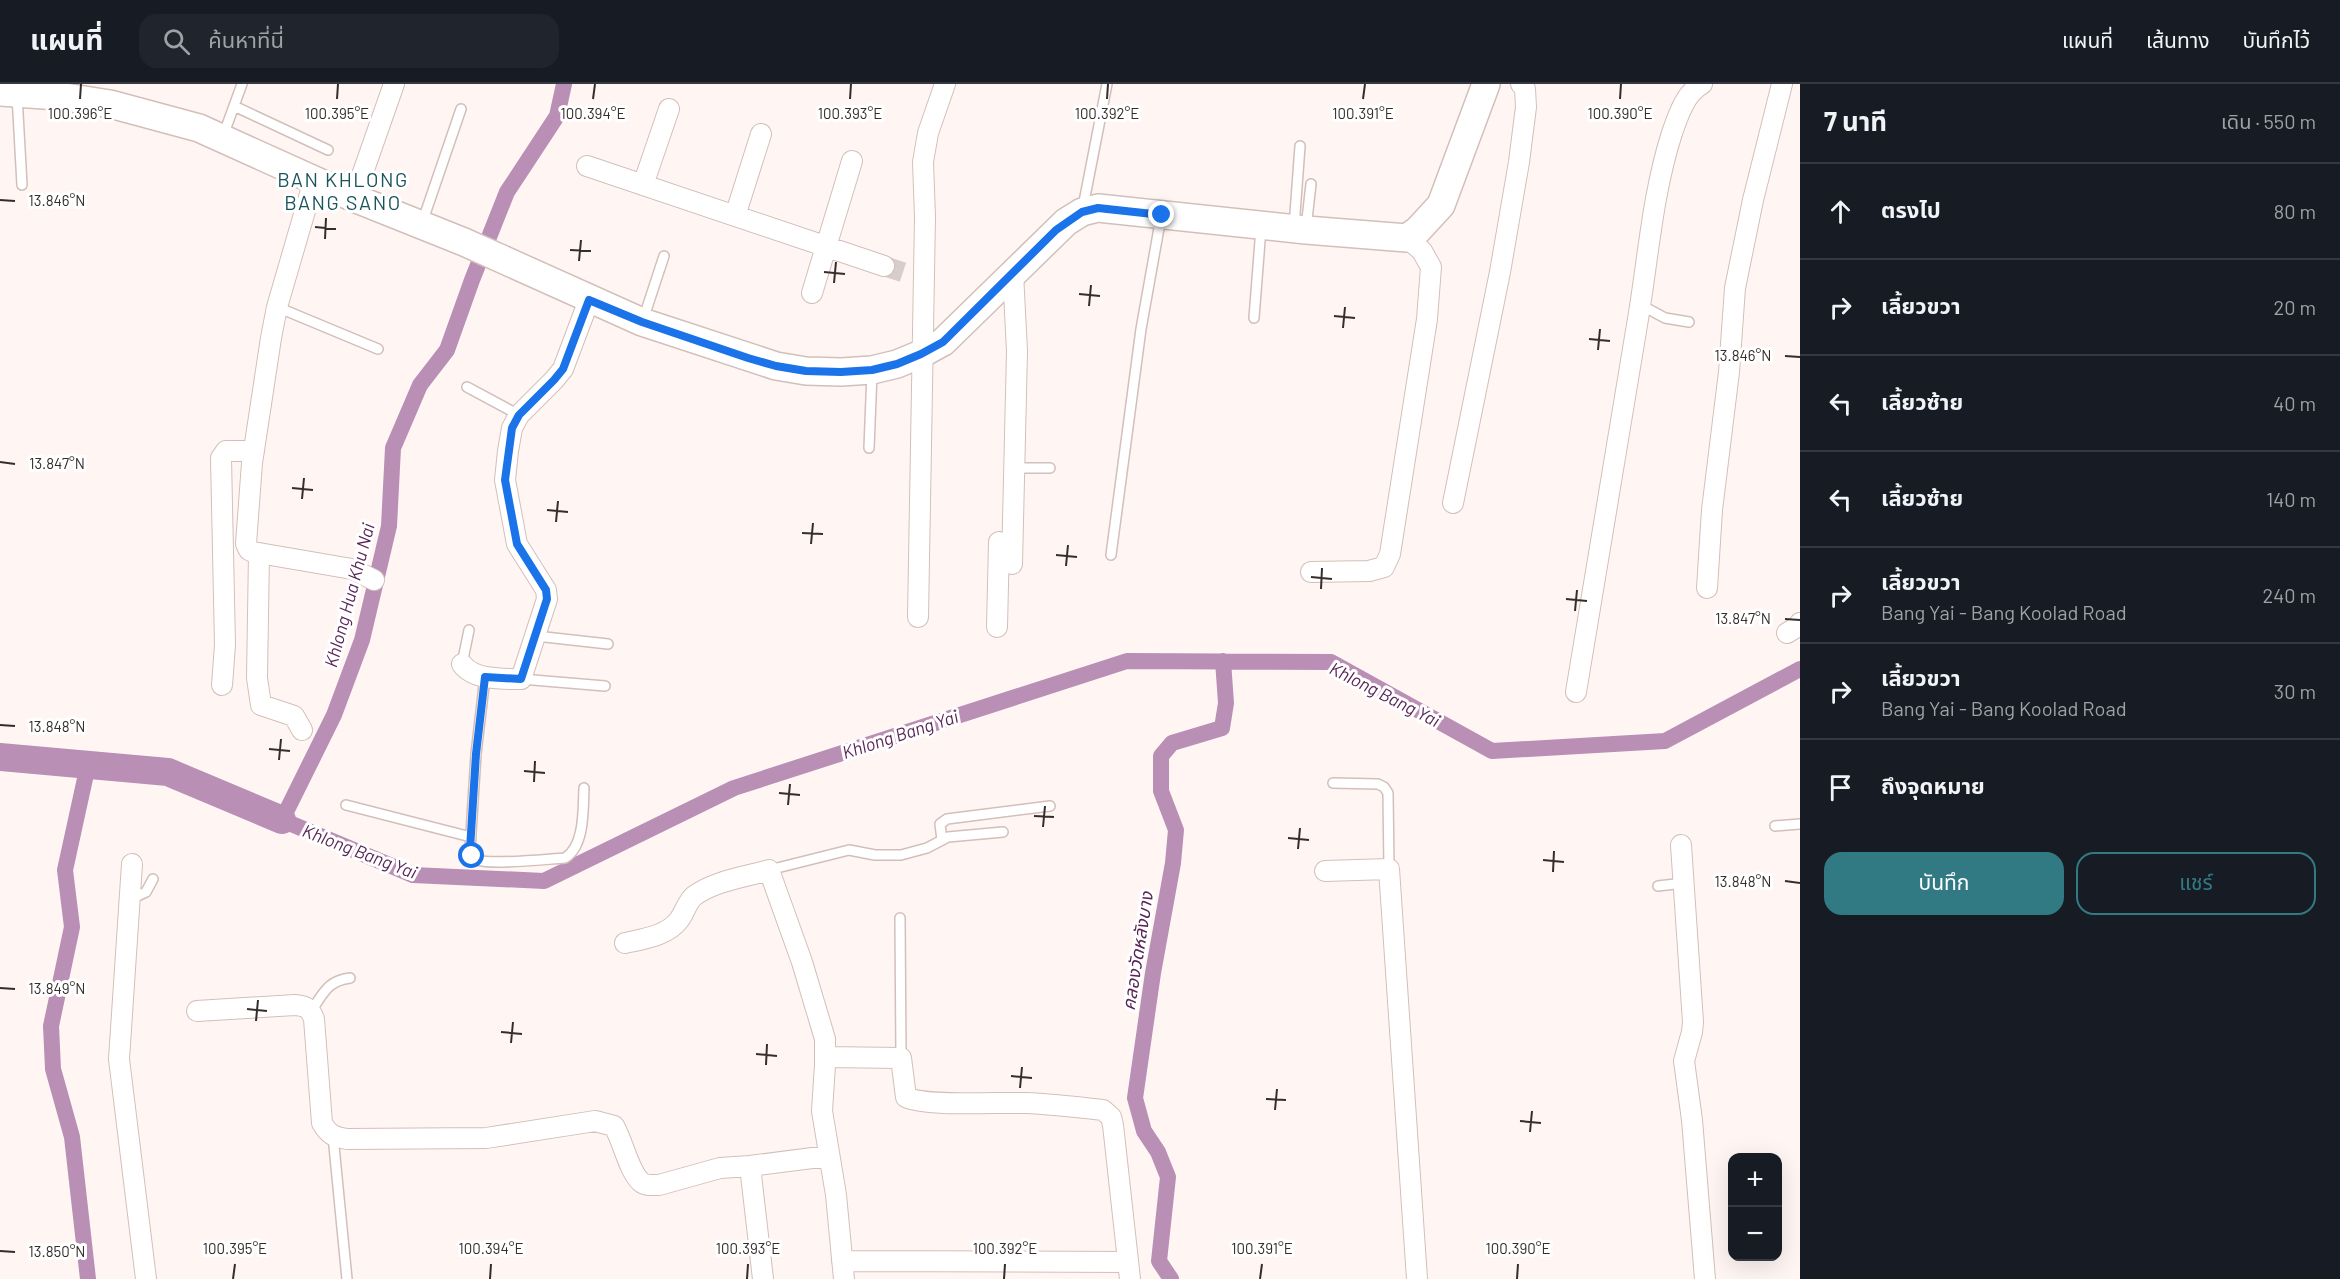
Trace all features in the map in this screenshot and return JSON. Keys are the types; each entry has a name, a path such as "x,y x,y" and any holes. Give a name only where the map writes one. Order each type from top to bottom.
{"street":[{"path":"354,198 394,84"},
{"path":"918,617 921,354 915,275 925,217 923,162 928,133 945,84"},
{"path":"1407,238 1441,205 1486,84"},
{"path":"1453,503 1500,272 1519,162 1526,107 1524,89 1521,84"},
{"path":"1576,692 1641,305 1653,214 1672,134 1684,104 1695,88 1702,84"},
{"path":"1707,588 1712,510 1729,372 1735,288 1753,200 1782,84"},
{"path":"8,93 59,90 199,128 354,198 464,242 642,322 776,366 841,372 872,370 897,364 921,354 943,342 1056,230 1082,212 1098,208 1300,230 1407,238 1422,251 1431,267 1427,319 1390,554 1384,567 1369,571 1311,572"},
{"path":"643,185 669,109"},
{"path":"735,216 761,134"},
{"path":"812,293 852,161"},
{"path":"587,166 884,266"},
{"path":"314,180 277,307 254,451 246,544 249,550 259,553 352,569 374,580"},
{"path":"1012,273 1017,351 1012,564"},
{"path":"462,664 468,670 485,677 521,679 547,599 546,590 517,544 505,480 512,428 519,415 563,369 589,300"},
{"path":"998,627 1002,416 1015,414"},
{"path":"222,685 225,645 221,458 226,451 254,451"},
{"path":"259,553 257,678 261,705 294,716 302,730"},
{"path":"1681,845 1693,1022 1684,1061 1692,1120 1705,1279"},
{"path":"132,864 119,1059 146,1279"},
{"path":"1325,871 1389,869 1417,1279"},
{"path":"624,944 648,938 672,927 679,920 691,898 703,891 769,870 825,1039 822,1111 836,1195 843,1270 1129,1270 1112,1117 1103,1110 911,1099 906,1096 901,1058 825,1057"},
{"path":"197,1011 306,1006 314,1019 322,1123 333,1136 357,1139 486,1138 595,1121 614,1126 621,1137 635,1174 641,1182 648,1185 659,1185 720,1168 828,1156"},
{"path":"750,1166 763,1279"}],"lane":[{"path":"222,139 243,84"},
{"path":"1082,212 1107,84"},
{"path":"8,93 22,185"},
{"path":"234,106 328,150"},
{"path":"422,225 461,109"},
{"path":"1300,146 1300,230"},
{"path":"1300,230 1311,184"},
{"path":"1111,555 1141,329 1162,215"},
{"path":"1254,318 1261,226"},
{"path":"642,322 664,256"},
{"path":"1641,305 1665,318 1689,322"},
{"path":"277,307 378,349"},
{"path":"869,448 872,370"},
{"path":"467,387 519,415"},
{"path":"1013,468 1050,468"},
{"path":"462,664 469,630"},
{"path":"536,636 608,644"},
{"path":"485,677 476,754 470,849 472,856 479,860 565,858 573,853 577,845 584,788"},
{"path":"521,679 605,686"},
{"path":"1334,783 1378,784 1388,793 1389,869"},
{"path":"346,805 471,837"},
{"path":"942,840 940,824 947,819 1050,806"},
{"path":"1775,826 1800,824"},
{"path":"769,870 849,850 875,855 901,855 927,848 959,835 1003,832"},
{"path":"129,900 146,892 153,879"},
{"path":"1658,885 1684,883"},
{"path":"900,918 901,1058"},
{"path":"311,1011 329,985 335,981 350,978"},
{"path":"333,1136 347,1279"}],"waterway":[{"name":"Khlong Bang Yai","path":"564,84 557,116 507,192 447,350 420,385 393,448 389,526 362,640 334,715 282,820 413,875 544,881 734,788 1127,661 1331,662 1492,751 1665,741 1800,669"},
{"name":"คลองวัดหลังบาง","path":"1171,1279 1159,1261 1168,1177 1158,1152 1144,1131 1135,1098 1153,973 1173,863 1176,830 1161,791 1161,756 1172,743 1222,728 1226,703 1223,661"},
{"name":"Khlong Bang Yai","path":"0,757 168,772 282,820"},
{"path":"88,765 65,870 72,927 51,1026 53,1069 72,1137 88,1279"}],"tunnel":[{"path":"884,266 908,274"}],"district":[{"name":"BAN KHLONG BANG SANO","path":"343,190"}],"route":[{"path":"472,856 470,849 476,754 485,677 521,679 547,599 544,583 526,562 517,544 505,480 512,428 519,415 563,369 589,300 642,322 776,366 806,371 872,370 897,364 943,342 1056,230 1082,212 1098,208 1162,215"}],"water label":[{"name":"Khlong Hua Khu Nai","path":"349,595"}]}
